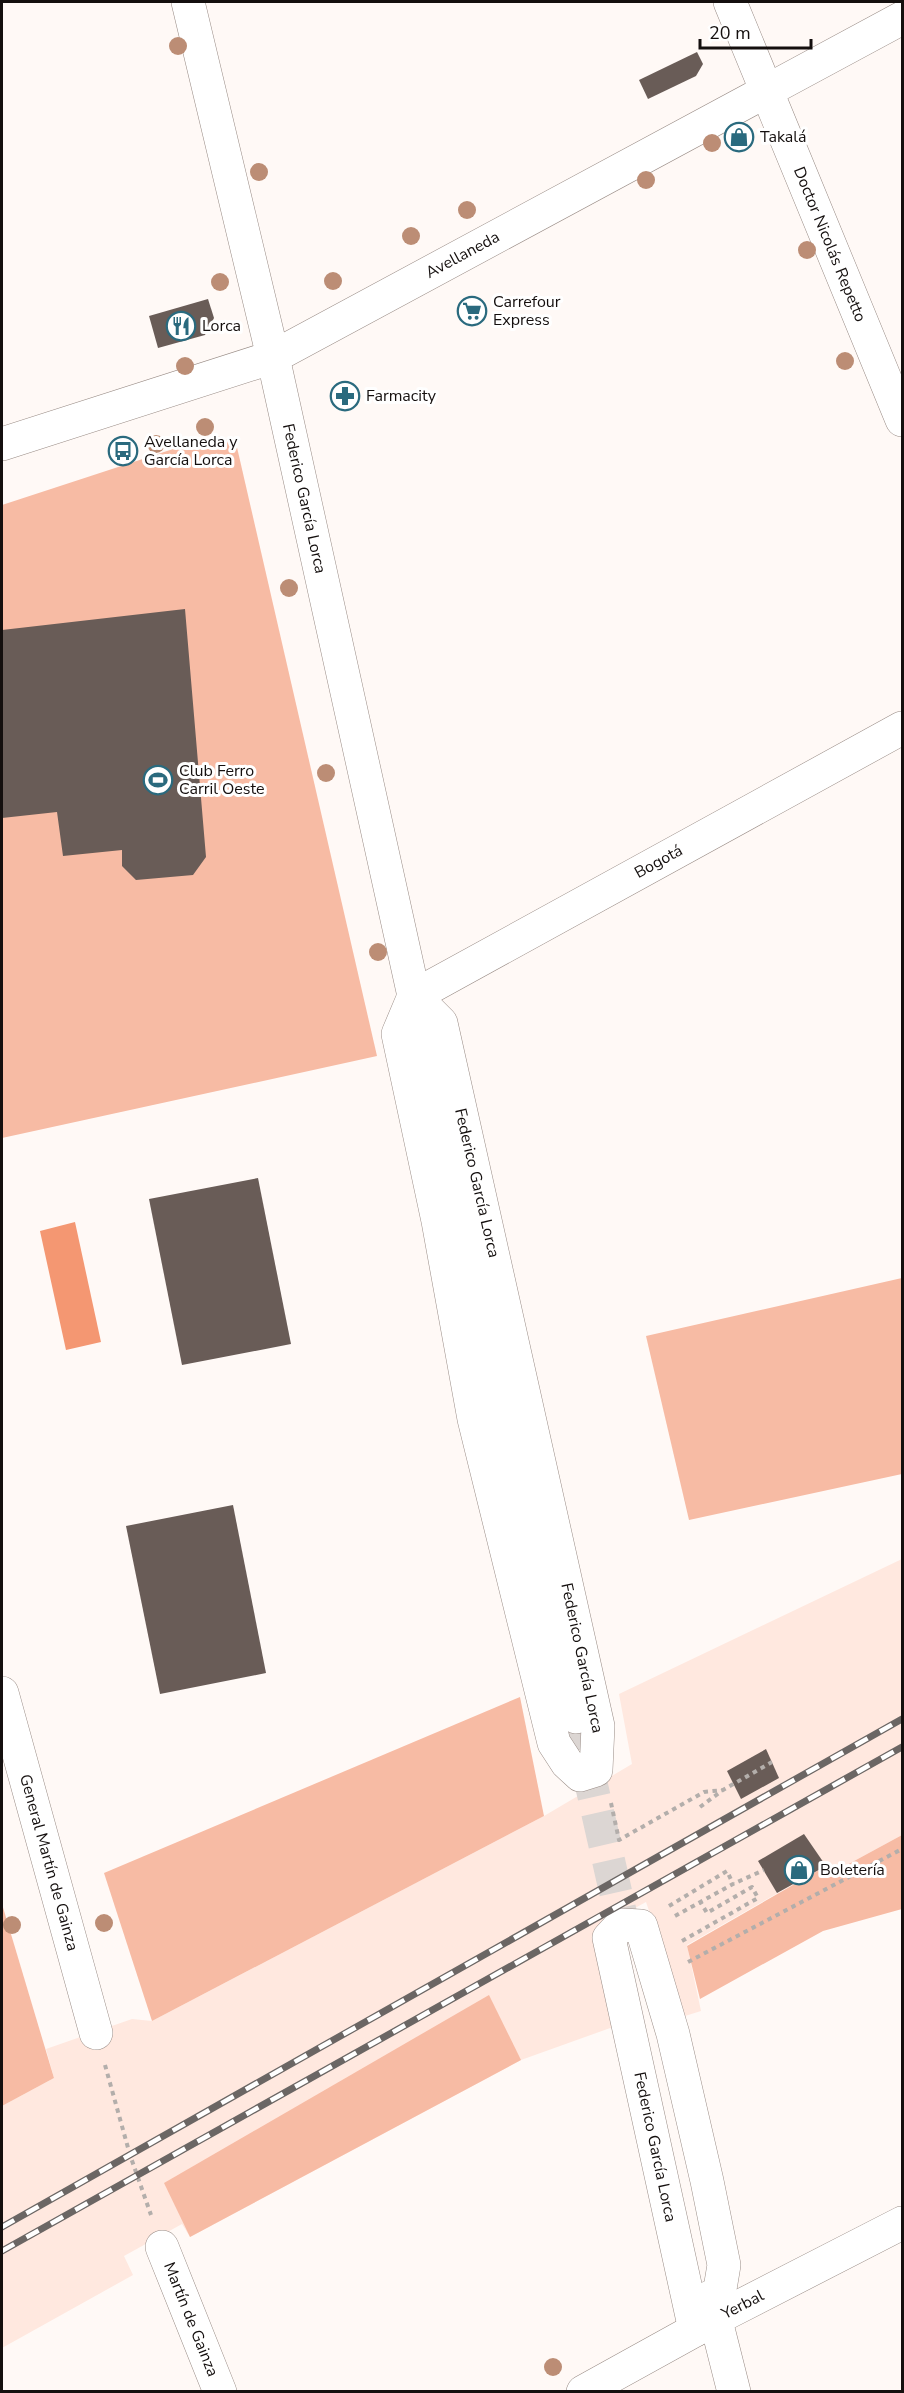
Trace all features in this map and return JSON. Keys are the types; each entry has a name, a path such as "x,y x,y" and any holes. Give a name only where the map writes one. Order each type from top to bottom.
{"street":[{"name":"Federico García Lorca","path":"188,2 273,357 414,996 500,1405 576,1718"},
{"name":"Doctor Nicolás Repetto","path":"730,2 903,420"},
{"name":"Avellaneda","path":"2,444 273,357 903,18"},
{"name":"Bogotá","path":"414,996 903,728"},
{"name":"Federico García Lorca","path":"414,996 441,1023 598,1726 599,1746 596,1770 580,1775 554,1743 474,1419 438,1221 398,1034 414,996"},
{"name":"General Martín de Gainza","path":"2,1693 96,2033"},
{"name":"Federico García Lorca","path":"705,2324 724,2265 708,2181 673,2034 641,1926 621,1925 609,1938 705,2324 734,2391"},
{"name":"Federico García Lorca","path":"632,1968 705,2324"},
{"name":"Yerbal","path":"583,2391 705,2324 903,2223"},
{"name":"Martín de Gainza","path":"162,2247 220,2391"}],"path":[{"path":"599,1746 619,1840 704,1792 723,1790"},
{"path":"699,1807 723,1790 772,1762"},
{"path":"682,1965 903,1849"},
{"path":"688,1938 758,1898 752,1887 707,1913 701,1903 733,1884 764,1870"},
{"path":"669,1906 727,1871 733,1884"},
{"path":"96,2033 125,2139 162,2247"}],"shaded area":[{"name":"Club Ferro Carril Oeste","path":"216,435 236,443 377,1056 2,1138 2,505"},
{"path":"75,1222 101,1342 66,1350 40,1231"},
{"path":"902,1278 902,1474 689,1520 646,1336"},
{"path":"902,1559 902,1835 832,1873 825,1866 687,1945 701,2011 685,2016 646,1902 597,1929 613,2027 521,2060 190,2237 182,2224 124,2256 133,2275 2,2348 2,2106 54,2078 46,2049 132,2019 152,2021 544,1816 632,1764 619,1694"},
{"path":"520,1697 544,1816 152,2021 104,1873"},
{"path":"902,1835 902,1909 823,1931 700,1999 687,1946 826,1866 832,1873"},
{"path":"2,1904 54,2078 2,2106"},
{"path":"489,1995 521,2060 190,2237 164,2183"}],"building":[{"path":"697,52 703,64 696,76 648,99 639,80"},
{"name":"Lorca","path":"208,299 214,318 205,335 158,348 149,316"},
{"path":"185,609 206,857 193,875 136,880 122,866 122,850 63,856 57,812 2,818 2,630"},
{"path":"258,1178 291,1344 182,1365 149,1199"},
{"path":"233,1505 266,1673 160,1694 126,1526"},
{"path":"766,1749 779,1778 741,1799 727,1771"},
{"path":"804,1834 826,1866 777,1893 758,1861"}],"tunnel":[{"path":"576,1717 629,1951"}],"railway":[{"path":"2,2227 902,1719"},
{"path":"2,2251 902,1747"}],"place":[{"name":"Takalá","path":"739,137"},
{"name":"Carrefour Express","path":"472,311"},
{"name":"Lorca","path":"181,326"},
{"name":"Farmacity","path":"345,396"},
{"name":"Avellaneda y García Lorca","path":"123,451"},
{"name":"Club Ferro Carril Oeste","path":"158,780"},
{"name":"Boletería","path":"799,1870"}]}
